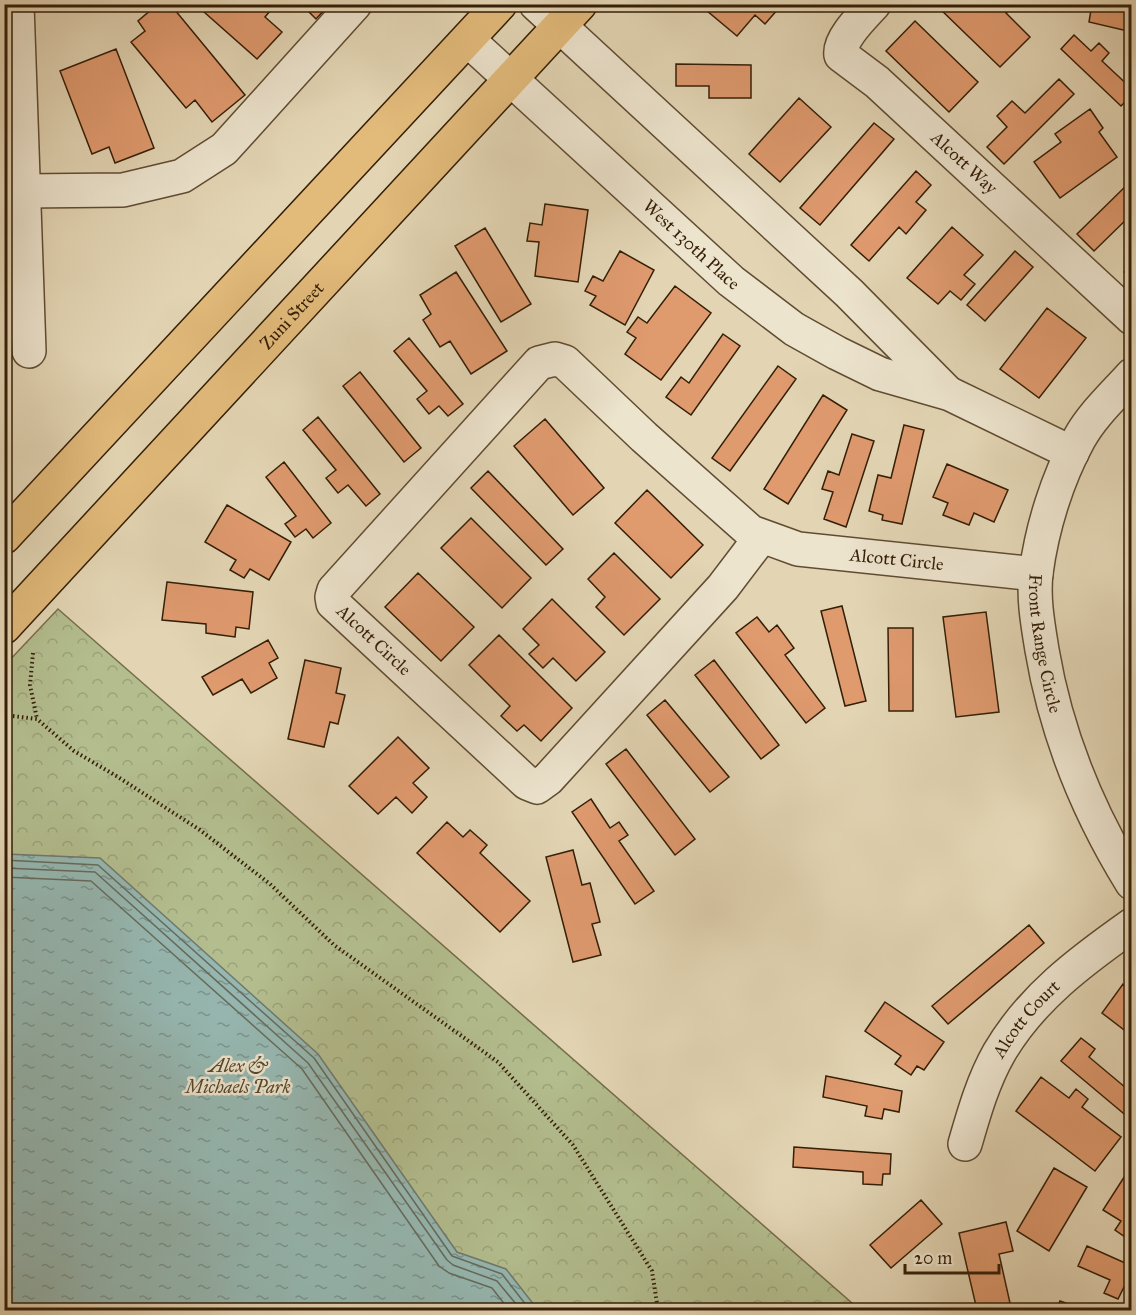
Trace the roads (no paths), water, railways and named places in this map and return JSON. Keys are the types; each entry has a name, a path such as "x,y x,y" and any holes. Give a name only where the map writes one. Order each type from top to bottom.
{"main road":[{"path":"4,537 500,4"},
{"name":"Zuni Street","path":"4,627 570,15"}],"street":[{"path":"18,4 29,351"},
{"path":"24,191 123,190 182,176 224,148 355,4"},
{"name":"West 130th Place","path":"536,4 570,15 950,394"},
{"name":"Alcott Way","path":"874,4 844,41 840,50 841,55 877,82 1131,318"},
{"name":"West 130th Place","path":"468,40 731,281 794,329 880,374 950,394 1072,453"},
{"name":"Alcott Circle","path":"761,537 723,587 548,779 537,787 527,783 333,603 332,597 334,590 539,363 555,359 565,362 644,437 751,532 761,537 798,549 1036,574"},
{"name":"Front Range Circle","path":"1131,375 1080,436 1048,517 1036,574 1036,617 1048,687 1067,749 1089,805 1131,884"},
{"name":"Alcott Court","path":"965,1144 980,1095 999,1053 1018,1025 1044,995 1078,963 1131,925"}],"water":[{"path":"5,854 100,858 318,1054 457,1252 506,1269 538,1310 5,1310"}],"park label":[{"name":"Alex & Michaels Park","path":"238,1076"}]}
